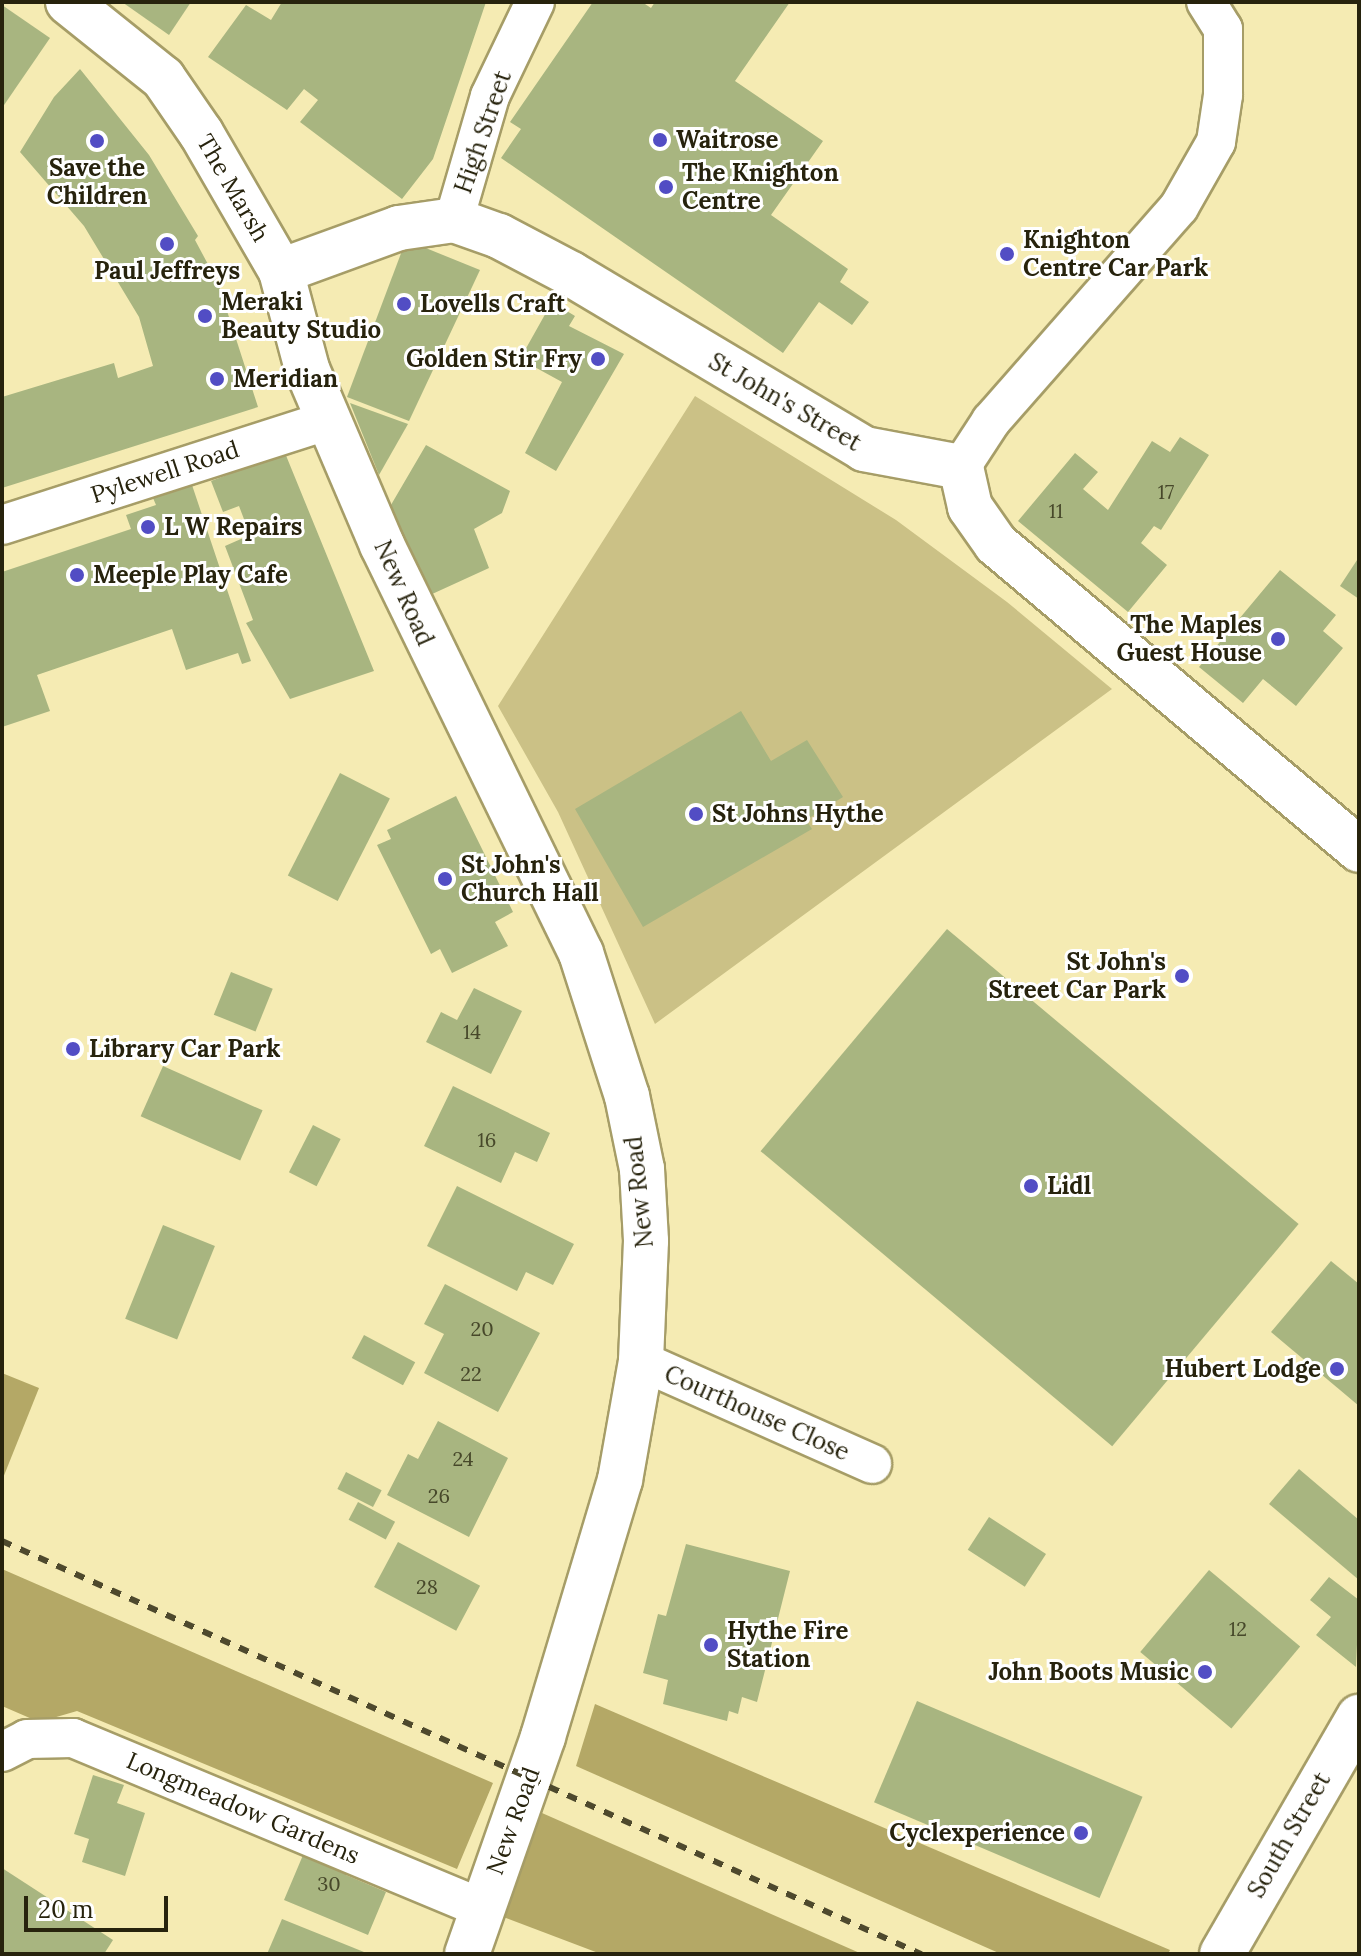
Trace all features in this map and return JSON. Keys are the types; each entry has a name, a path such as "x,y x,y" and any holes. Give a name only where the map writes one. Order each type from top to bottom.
{"street":[{"name":"The Marsh","path":"68,2 163,78 201,133 281,271 307,369 329,420"},
{"name":"High Street","path":"454,220 490,96 535,2"},
{"path":"1206,2 1223,29 1223,95 1216,142 1179,207 991,421 961,467 970,507 996,544 1359,850"},
{"name":"St John's Street","path":"281,271 399,228 454,220 499,236 571,274 864,449 961,467"},
{"name":"Pylewell Road","path":"2,525 329,420"},
{"name":"New Road","path":"329,420 436,664 581,953 627,1096 642,1169 646,1241 641,1361 620,1480 543,1737 467,1954"},
{"name":"Courthouse Close","path":"641,1361 872,1464"},
{"name":"South Street","path":"1222,1954 1359,1717"},
{"name":"Longmeadow Gardens","path":"2,1752 27,1739 73,1738 481,1908"}],"shaded area":[{"path":"695,396 896,520 1007,602 1112,689 655,1024 558,812 498,706"},
{"path":"2,1373 39,1388 3,1478 2,1478"},
{"path":"2,1569 493,1783 457,1869 77,1711 39,1722 2,1706"},
{"path":"595,1704 1170,1950 1168,1954 1001,1954 576,1766"},
{"path":"542,1813 862,1954 601,1954 498,1915"}],"building":[{"path":"122,2 191,2 169,35"},
{"path":"282,2 486,2 433,159 402,199 300,122 318,100 304,89 287,110 208,57 246,5 271,20"},
{"name":"The Knighton Centre","path":"593,2 642,2 651,8 655,2 790,2 735,81 823,141 771,215 848,269 840,282 869,302 852,325 819,302 783,353 501,158 521,129 510,122"},
{"path":"2,5 50,38 2,108"},
{"path":"80,69 149,155 198,236 195,240 218,283 258,407 2,488 2,397 114,363 118,378 153,366 139,317 84,226 20,152 54,97"},
{"path":"406,240 480,270 409,421 347,397"},
{"path":"552,302 575,316 569,326 624,354 556,471 525,453 562,382 520,359"},
{"path":"350,403 408,424 379,475"},
{"path":"1180,437 1209,455 1161,530 1154,526 1141,543 1167,565 1128,612 1018,521 1075,453 1098,472 1083,489 1108,510 1152,441 1170,452"},
{"path":"426,445 510,491 502,513 474,529 489,568 430,595 388,510"},
{"path":"285,453 374,671 290,699 246,623 253,620 225,546 250,535 239,506 223,512 211,481"},
{"path":"192,485 251,661 242,664 238,653 186,670 172,629 37,675 50,711 2,727 2,572 131,529 126,515 156,505 153,498"},
{"path":"1359,557 1359,599 1340,586"},
{"name":"The Maples Guest House","path":"1280,570 1336,615 1323,631 1343,648 1296,706 1263,679 1243,703 1199,667"},
{"name":"St Johns Hythe","path":"741,711 771,761 807,740 843,797 806,820 812,829 643,927 575,809"},
{"path":"340,773 390,798 338,901 288,875"},
{"name":"St John's Church Hall","path":"456,796 513,912 495,922 508,946 452,973 440,949 431,954 377,845 391,839 387,830"},
{"name":"Lidl","path":"947,929 1299,1224 1112,1446 761,1151"},
{"path":"231,972 273,989 255,1032 214,1015"},
{"path":"474,988 522,1011 491,1074 426,1042 441,1012 457,1020"},
{"path":"163,1066 263,1110 240,1161 141,1116"},
{"path":"453,1086 550,1133 537,1162 515,1152 501,1183 424,1146"},
{"path":"313,1125 341,1139 317,1186 289,1172"},
{"path":"457,1186 574,1244 553,1285 526,1272 517,1291 427,1246"},
{"path":"163,1225 215,1246 177,1340 125,1319"},
{"name":"Hubert Lodge","path":"1331,1261 1359,1284 1359,1406 1271,1332"},
{"path":"445,1284 540,1333 498,1412 424,1373 444,1334 424,1324"},
{"path":"364,1335 415,1362 403,1385 352,1358"},
{"path":"438,1421 508,1458 469,1537 387,1495 408,1454 418,1459"},
{"path":"1299,1469 1359,1520 1359,1580 1269,1504"},
{"path":"346,1472 382,1490 373,1507 337,1489"},
{"path":"358,1502 395,1522 386,1539 349,1520"},
{"path":"989,1517 1046,1554 1025,1587 968,1550"},
{"path":"398,1542 480,1586 456,1631 374,1587"},
{"name":"Hythe Fire Station","path":"686,1544 790,1571 757,1702 742,1697 738,1714 729,1711 727,1721 663,1704 668,1680 643,1673 658,1614 666,1616"},
{"path":"1209,1570 1300,1646 1231,1728 1140,1652"},
{"path":"1329,1577 1359,1600 1356,1667 1316,1635 1331,1617 1310,1600"},
{"path":"917,1701 1143,1797 1100,1898 874,1802"},
{"path":"93,1775 124,1785 117,1803 145,1813 125,1876 82,1862 89,1839 74,1834"},
{"path":"306,1848 350,1866 346,1875 386,1892 368,1935 284,1900"},
{"path":"2,1868 113,1940 104,1954 2,1954"},
{"path":"282,1919 369,1954 267,1954"}],"railway":[{"path":"2,1541 921,1954"}],"place":[{"name":"Waitrose","path":"660,140"},
{"name":"Save the Children","path":"97,141"},
{"name":"The Knighton Centre","path":"666,187"},
{"name":"Paul Jeffreys","path":"167,244"},
{"name":"Knighton Centre Car Park","path":"1007,254"},
{"name":"Lovells Craft","path":"404,304"},
{"name":"Meraki Beauty Studio","path":"205,316"},
{"name":"Golden Stir Fry","path":"598,359"},
{"name":"Meridian","path":"217,379"},
{"name":"L W Repairs","path":"148,527"},
{"name":"Meeple Play Cafe","path":"77,575"},
{"name":"The Maples Guest House","path":"1278,639"},
{"name":"St Johns Hythe","path":"696,814"},
{"name":"St John's Church Hall","path":"445,879"},
{"name":"St John's Street Car Park","path":"1182,976"},
{"name":"Library Car Park","path":"73,1049"},
{"name":"Lidl","path":"1031,1186"},
{"name":"Hubert Lodge","path":"1337,1369"},
{"name":"Hythe Fire Station","path":"711,1645"},
{"name":"John Boots Music","path":"1205,1672"},
{"name":"Cyclexperience","path":"1081,1833"}]}
